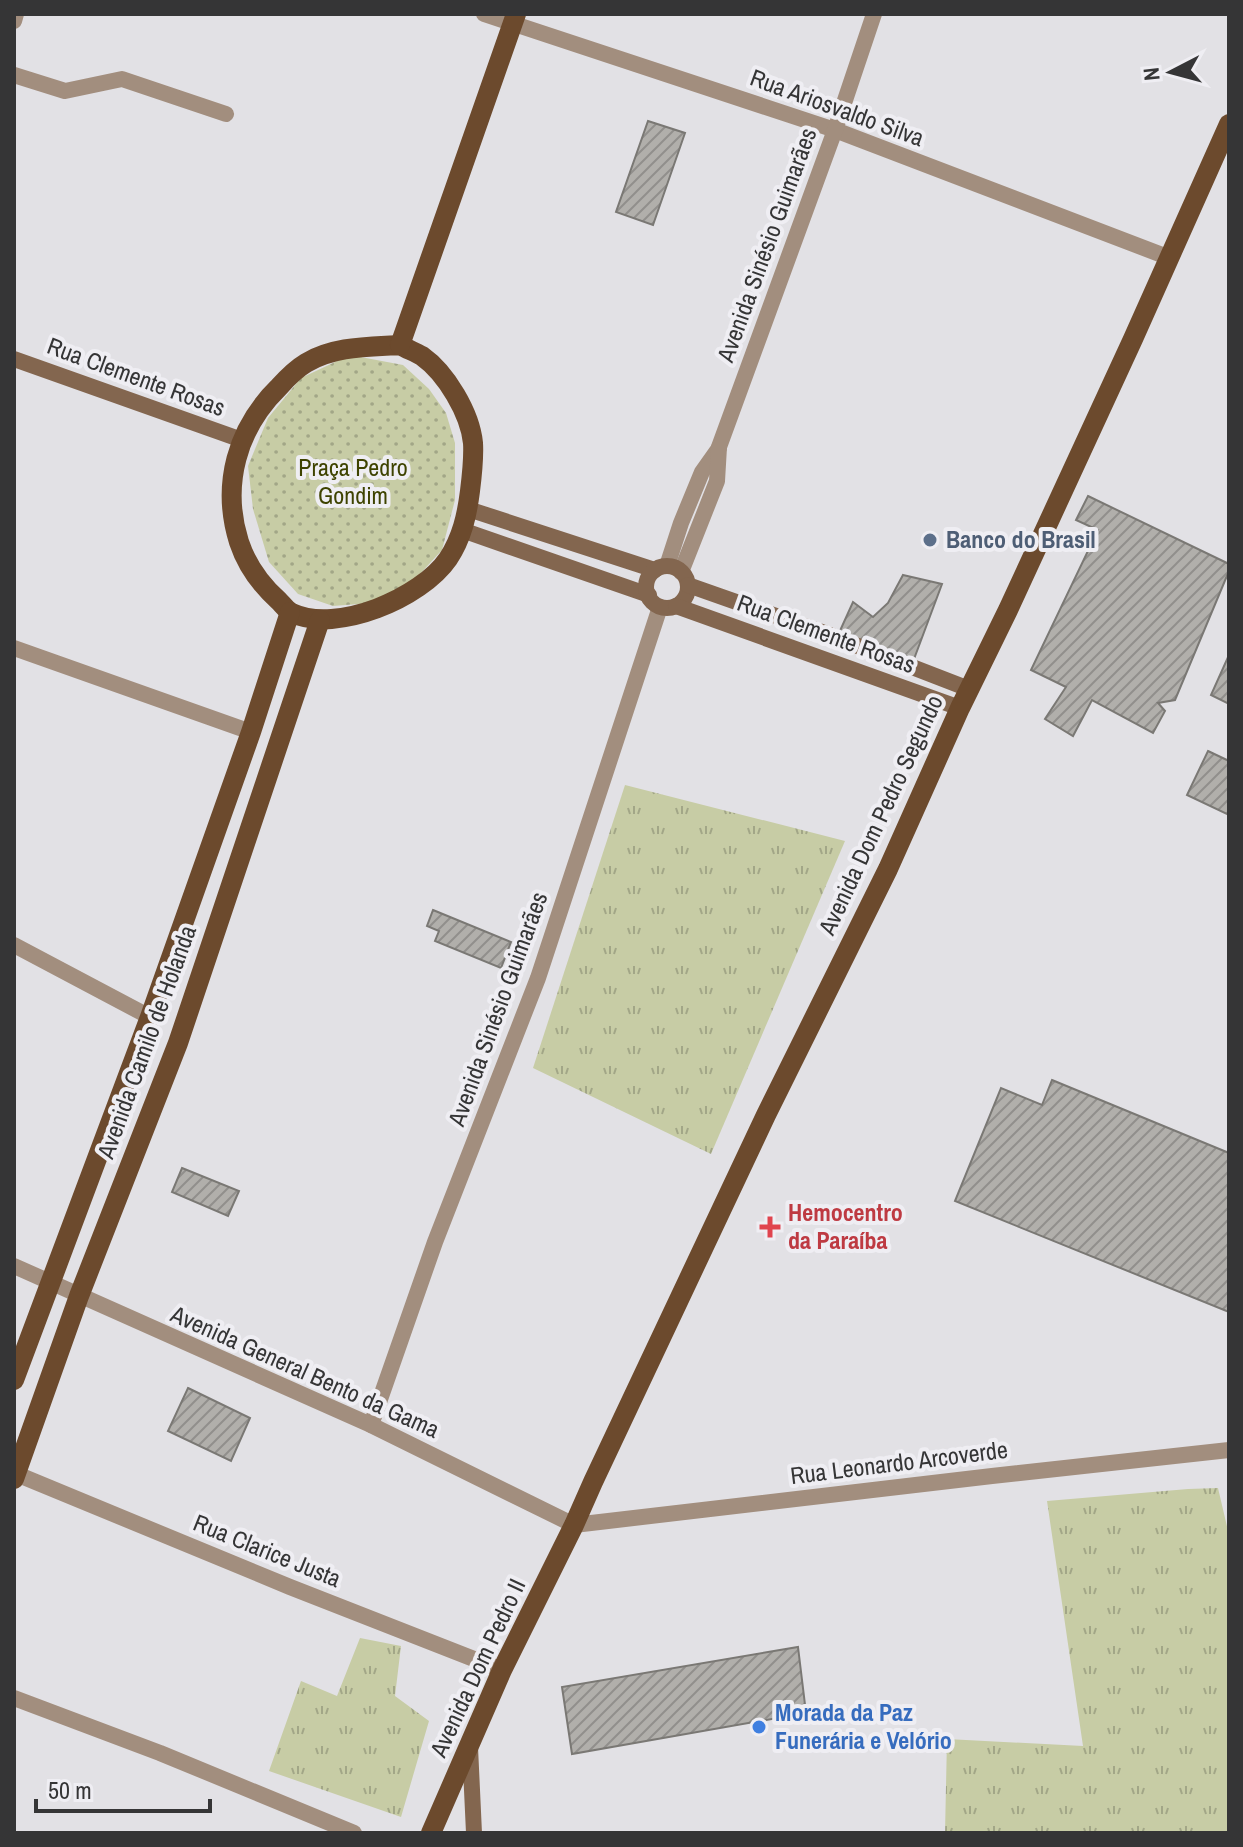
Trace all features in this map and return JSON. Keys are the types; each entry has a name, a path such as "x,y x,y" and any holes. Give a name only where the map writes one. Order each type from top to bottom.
{"main road":[{"path":"400,345 514,19"},
{"name":"Avenida Dom Pedro Segundo","path":"574,1525 759,1129 888,869 1229,124"},
{"path":"400,345 422,357 441,375 457,397 467,419 473,441 473,467 462,530 448,559 429,581 410,594 366,613 320,620 290,612 254,574 236,532 231,486 242,440 252,417 267,398 307,362 350,347 400,345"},
{"name":"Rua Clemente Rosas","path":"14,359 242,440"},
{"name":"Rua Clemente Rosas","path":"468,509 673,573 819,631 965,698"},
{"name":"Rua Clemente Rosas","path":"462,530 662,603 965,698"},
{"path":"673,573 687,594 683,601 662,603 647,588 648,580 673,573"},
{"name":"Avenida Camilo de Holanda","path":"14,1380 150,1017 290,612"},
{"name":"Avenida Camilo de Holanda","path":"15,1475 79,1296 178,1043 320,620"},
{"name":"Avenida Dom Pedro II","path":"431,1833 502,1670 574,1525"},
{"path":"470,1745 474,1833"}],"street":[{"path":"14,21 16,14"},
{"name":"Rua Ariosvaldo Silva","path":"484,14 514,19 835,130 1170,258"},
{"name":"Avenida Sinésio Guimarães","path":"673,573 717,481 719,447 874,14"},
{"path":"14,75 65,91 122,79 226,114"},
{"name":"Avenida Sinésio Guimarães","path":"371,1425 435,1242 538,978 662,603"},
{"path":"14,648 251,732"},
{"path":"14,945 150,1017"},
{"name":"Avenida General Bento da Gama","path":"14,1266 371,1425 574,1525"},
{"name":"Rua Leonardo Arcoverde","path":"574,1525 1229,1450"},
{"name":"Rua Clarice Justa","path":"15,1475 502,1670"},
{"path":"14,1698 160,1753 354,1833"}],"green space":[{"name":"Praça Pedro Gondim","path":"350,355 403,365 429,389 446,413 455,443 455,500 442,550 407,588 371,603 333,606 298,594 269,562 253,509 248,466 268,418 301,378"},
{"path":"625,785 845,841 711,1154 533,1068"},
{"path":"1218,1488 1229,1535 1229,1833 945,1833 947,1739 1083,1746 1047,1501"},
{"path":"360,1638 401,1646 395,1696 429,1721 401,1817 269,1771 301,1681 337,1696"}],"building":[{"path":"648,121 685,133 653,225 616,212"},
{"path":"1088,496 1229,564 1229,571 1175,700 1158,703 1165,711 1153,733 1092,700 1073,736 1045,719 1066,687 1031,670 1098,530 1076,520"},
{"path":"903,575 942,584 914,659 839,633 853,602 873,617 888,603"},
{"path":"1229,655 1229,704 1211,695"},
{"path":"1208,751 1229,761 1229,815 1187,795"},
{"path":"433,910 511,942 501,968 435,941 439,931 427,926"},
{"path":"1052,1080 1229,1153 1229,1312 955,1201 1001,1088 1042,1105"},
{"path":"182,1168 239,1191 228,1216 172,1192"},
{"path":"188,1388 250,1418 231,1461 168,1431"},
{"path":"798,1647 806,1713 572,1754 562,1687"}],"place":[{"name":"Banco do Brasil","path":"930,540"},
{"name":"Hemocentro da Paraíba","path":"770,1227"},
{"name":"Morada da Paz Funerária e Velório","path":"759,1727"}]}
